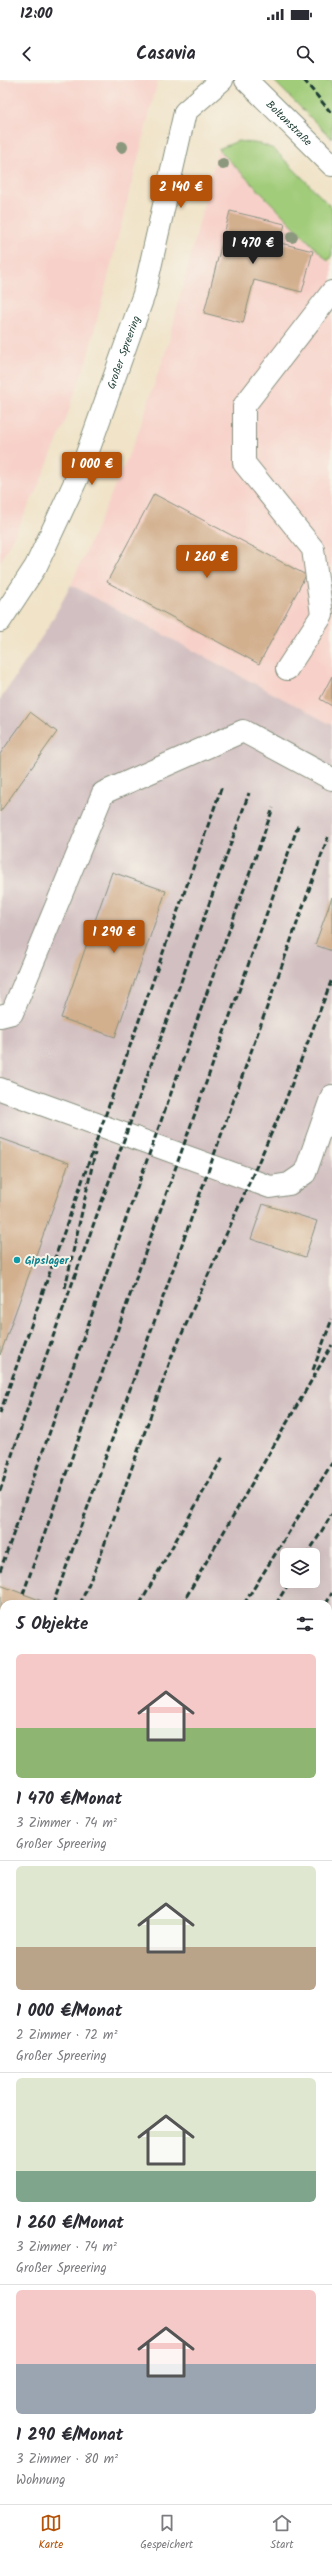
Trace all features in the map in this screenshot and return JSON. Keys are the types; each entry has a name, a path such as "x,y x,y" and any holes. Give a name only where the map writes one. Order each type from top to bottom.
{"street":[{"name":"Großer Spreering","path":"0,621 36,566 86,457 144,294 185,112 222,80"},
{"name":"Boltonstraße","path":"246,80 332,165"},
{"path":"287,669 322,616 313,548 244,463 244,406 332,292"},
{"path":"0,1016 12,1013 103,793 243,731 332,779"},
{"path":"0,1089 270,1187 289,1184 305,1173 332,1096"}],"shaded area":[{"path":"0,80 158,80 87,359 62,430 35,493 0,563"},
{"path":"218,149 332,264 332,725 71,585 137,436 169,341"},
{"path":"71,585 332,725 332,1600 0,1600 0,700 49,626"}],"green space":[{"path":"273,80 332,80 332,139"},
{"path":"238,141 261,144 274,149 332,208 332,255 328,261 218,149"}],"building":[{"path":"230,211 285,224 280,243 313,251 302,292 254,280 243,323 204,313"},
{"path":"154,494 306,575 259,664 107,582"},
{"path":"332,676 332,706 320,699"},
{"path":"30,712 57,732 0,812 0,754"},
{"path":"112,872 166,891 115,1037 61,1018"},
{"path":"332,897 332,951 315,945"},
{"name":"Gipslager","path":"0,1138 69,1163 0,1355"},
{"path":"263,1204 317,1221 305,1257 251,1239"},
{"path":"0,1585 39,1600 0,1600"}],"railway":[{"path":"304,80 332,114"},
{"path":"0,1413 222,786"},
{"path":"0,1491 32,1395 249,793"},
{"path":"0,1571 273,808"},
{"path":"23,1594 299,823"},
{"path":"54,1600 328,837"},
{"path":"82,1600 97,1565 172,1356 283,1107 332,979"},
{"path":"65,1288 95,1153"},
{"path":"313,1370 332,1319"},
{"path":"184,1600 332,1345"},
{"path":"142,1600 224,1455"},
{"path":"246,1600 332,1463"},
{"path":"311,1548 332,1514"},
{"path":"278,1600 286,1588"},
{"path":"328,1600 332,1593"}],"place":[{"name":"Gipslager","path":"17,1260"}]}
